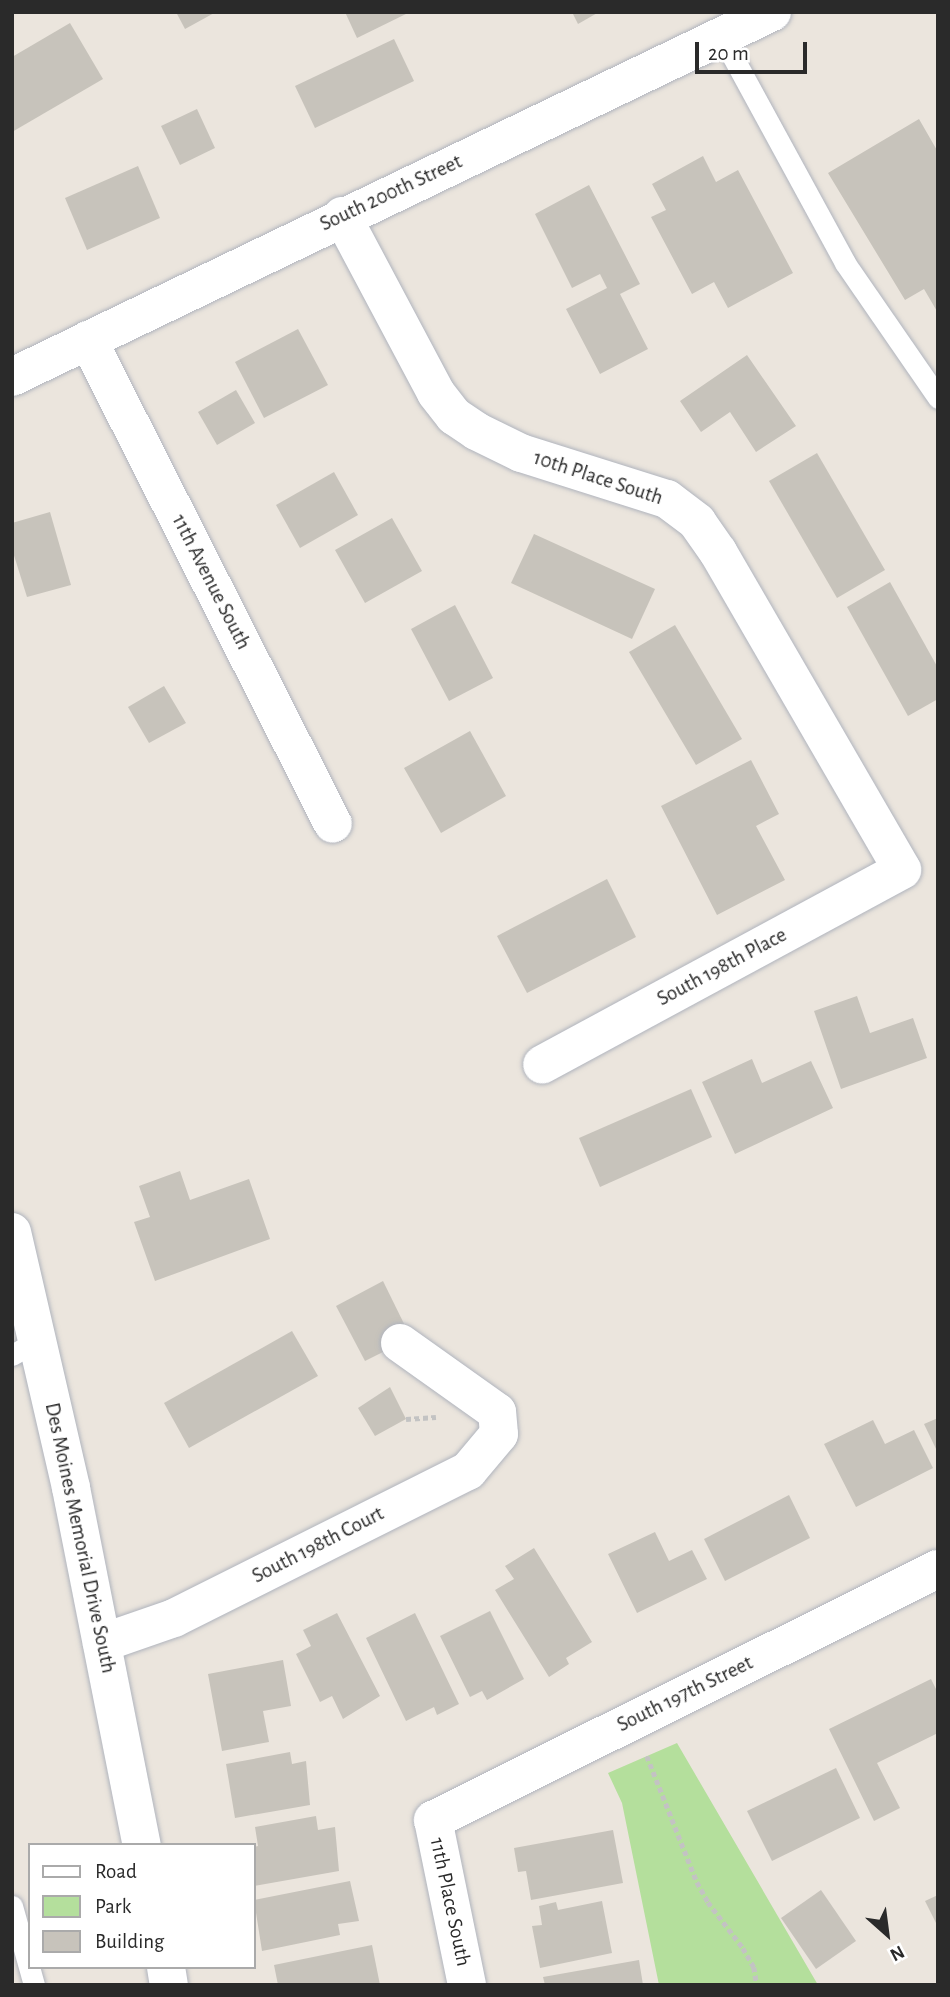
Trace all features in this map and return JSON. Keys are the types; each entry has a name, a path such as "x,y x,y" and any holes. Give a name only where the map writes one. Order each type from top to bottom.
{"street":[{"name":"South 200th Street","path":"12,377 342,216 772,12"},
{"name":"10th Place South","path":"342,216 436,393 454,416 476,432 522,453 667,499 697,522 718,552 902,870"},
{"name":"11th Avenue South","path":"88,340 333,824"},
{"name":"South 198th Place","path":"542,1065 902,870"},
{"name":"Des Moines Memorial Drive South","path":"12,1232 25,1347 71,1488 142,1843"},
{"name":"South 198th Court","path":"102,1643 174,1618 468,1471 499,1434 497,1412 400,1343"},
{"name":"South 197th Street","path":"433,1820 938,1569"},
{"name":"11th Place South","path":"433,1820 467,1985"}],"lane":[{"path":"722,37 845,263 938,398"},
{"path":"12,1906 28,1963"}],"path":[{"path":"646,1752 697,1882 708,1902 743,1948 754,1967 757,1985"}],"green space":[{"path":"677,1743 818,1985 659,1985 622,1803 608,1773"}],"building":[{"path":"176,12 216,12 185,29"},
{"path":"345,12 410,12 357,38"},
{"path":"572,12 599,12 578,24"},
{"path":"70,23 103,79 12,132 12,57"},
{"path":"394,39 414,81 315,128 295,86"},
{"path":"197,109 215,148 180,165 161,126"},
{"path":"919,119 938,152 938,313 924,289 905,300 828,173"},
{"path":"703,156 716,182 738,170 793,273 728,308 714,282 692,294 651,217 666,210 652,184"},
{"path":"138,166 160,218 87,250 65,198"},
{"path":"589,185 640,284 620,294 648,349 600,374 566,309 607,288 600,274 572,288 535,214"},
{"path":"298,329 328,385 264,418 235,362"},
{"path":"747,355 796,426 756,452 730,412 701,432 680,401"},
{"path":"236,390 255,423 217,445 198,412"},
{"path":"817,453 885,570 837,598 769,481"},
{"path":"334,472 358,515 300,548 276,505"},
{"path":"50,512 71,585 27,597 12,549 12,523"},
{"path":"392,518 422,571 365,603 335,550"},
{"path":"534,534 655,589 632,639 511,583"},
{"path":"890,582 938,668 938,699 908,716 847,607"},
{"path":"455,605 493,678 449,701 411,629"},
{"path":"675,625 742,739 696,765 629,652"},
{"path":"164,686 186,723 149,743 128,707"},
{"path":"470,731 506,796 441,833 404,768"},
{"path":"751,760 779,814 756,826 785,880 717,915 661,806"},
{"path":"607,879 636,937 527,993 497,936"},
{"path":"857,996 870,1033 913,1018 927,1058 841,1089 814,1011"},
{"path":"752,1059 762,1083 811,1061 833,1108 735,1154 702,1082"},
{"path":"691,1089 712,1137 600,1187 579,1138"},
{"path":"180,1171 190,1200 249,1179 270,1239 155,1281 134,1222 150,1217 139,1186"},
{"path":"383,1281 411,1338 365,1361 336,1306"},
{"path":"292,1331 318,1376 189,1448 164,1403"},
{"path":"390,1387 406,1419 375,1436 358,1408"},
{"path":"938,1418 938,1453 924,1424"},
{"path":"873,1420 885,1444 914,1430 933,1468 856,1507 824,1444"},
{"path":"789,1495 810,1538 725,1581 704,1539"},
{"path":"655,1532 669,1561 692,1550 707,1579 637,1613 608,1554"},
{"path":"534,1548 592,1642 566,1658 569,1664 549,1677 495,1590 514,1579 505,1566"},
{"path":"490,1611 524,1679 487,1700 482,1691 470,1697 440,1636"},
{"path":"337,1613 380,1696 343,1719 332,1696 320,1702 296,1654 311,1646 303,1630"},
{"path":"415,1613 459,1704 437,1715 434,1707 406,1721 366,1638"},
{"path":"283,1660 291,1706 263,1711 269,1742 222,1751 208,1674"},
{"path":"931,1679 938,1693 938,1733 877,1763 900,1808 874,1821 829,1729"},
{"path":"290,1752 292,1764 306,1761 310,1805 235,1818 226,1764"},
{"path":"836,1768 860,1818 772,1861 747,1811"},
{"path":"316,1816 318,1830 335,1827 339,1871 256,1886 258,1846 255,1827"},
{"path":"613,1830 623,1883 531,1900 526,1871 518,1872 514,1848"},
{"path":"350,1881 359,1921 338,1924 340,1935 262,1951 256,1900"},
{"path":"821,1890 856,1941 816,1969 781,1918"},
{"path":"938,1895 938,1927 925,1901"},
{"path":"602,1901 612,1953 540,1968 532,1926 542,1925 539,1906 556,1902 558,1910"},
{"path":"372,1945 380,1985 278,1985 274,1965"},
{"path":"639,1960 643,1985 545,1985 543,1977"}]}
